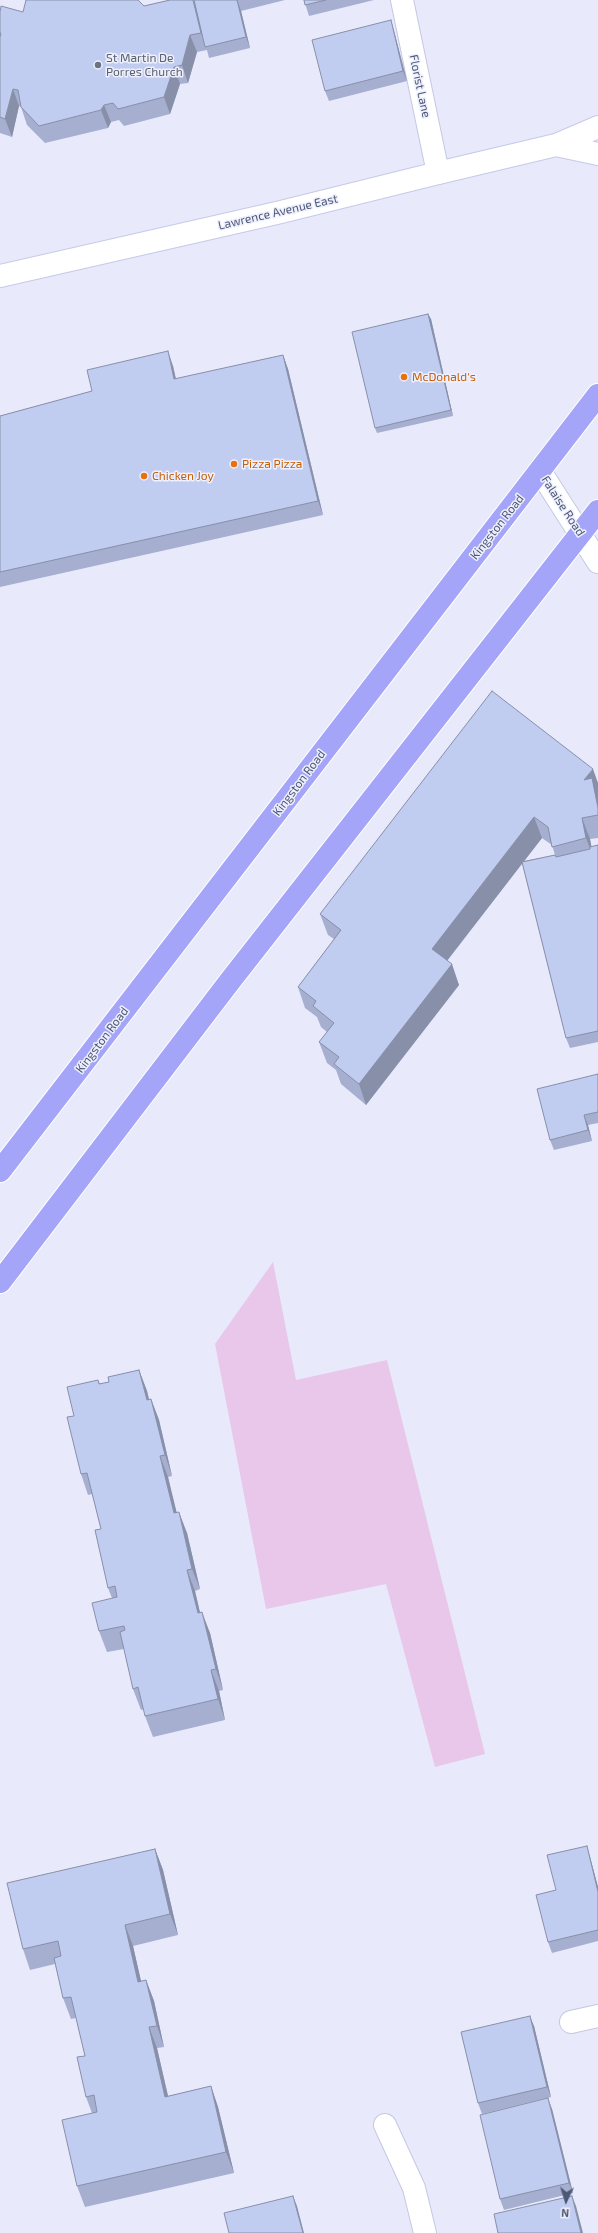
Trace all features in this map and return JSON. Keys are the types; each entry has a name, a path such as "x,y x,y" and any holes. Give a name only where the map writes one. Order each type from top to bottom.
{"main road":[{"name":"Florist Lane","path":"402,0 438,172"},
{"name":"Lawrence Avenue East","path":"0,276 281,212 438,172 556,146 598,127"},
{"name":"Lawrence Avenue East","path":"556,146 598,154"},
{"name":"Kingston Road","path":"0,1171 598,395"},
{"name":"Falaise Road","path":"540,471 598,562"},
{"path":"0,1282 230,981 598,512"},
{"path":"571,2022 598,2016"},
{"path":"385,2125 414,2188 425,2233"}],"shaded area":[{"path":"273,1262 296,1380 387,1360 485,1754 435,1767 386,1584 266,1609 215,1344"}],"building":[{"name":"St Martin De Porres Church","path":"26,0 138,0 144,6 170,0 193,0 201,33 190,35 182,65 174,67 164,97 118,109 113,103 104,105 101,110 39,126 21,107 18,90 13,89 5,119 0,117 1,6 23,12"},
{"path":"194,0 237,0 246,37 205,47"},
{"path":"304,0 326,0 305,5"},
{"path":"391,20 403,71 325,91 312,40"},
{"name":"McDonald's","path":"428,314 451,410 375,428 352,332"},
{"path":"168,351 174,379 283,355 318,501 0,572 0,416 92,391 87,370"},
{"path":"492,691 593,769 584,780 592,778 598,815 582,818 586,838 552,847 548,827 534,817 432,949 452,964 359,1084 334,1064 339,1057 319,1042 334,1023 313,1006 316,1001 298,987 341,930 320,914"},
{"path":"598,845 598,1031 566,1038 522,862 555,855 556,857 590,849 590,847"},
{"path":"598,1074 598,1112 584,1115 588,1130 550,1140 537,1089"},
{"path":"139,1370 147,1400 151,1399 165,1455 160,1456 174,1513 179,1512 192,1569 187,1570 198,1613 202,1612 216,1669 211,1670 218,1699 145,1716 138,1687 133,1689 120,1632 125,1630 124,1626 99,1631 92,1603 117,1597 115,1586 108,1588 95,1530 101,1529 87,1473 81,1474 67,1417 74,1416 67,1387 98,1380 99,1384 109,1382 108,1377"},
{"path":"587,1846 598,1892 598,1930 548,1942 536,1895 556,1890 547,1855"},
{"path":"155,1849 170,1914 125,1925 138,1982 146,1980 157,2026 149,2027 165,2097 211,2086 226,2152 77,2186 62,2120 97,2112 94,2095 86,2097 77,2057 85,2056 71,1997 63,1998 54,1958 61,1956 58,1941 23,1949 7,1883"},
{"path":"530,2016 547,2087 478,2103 461,2032"},
{"path":"548,2098 569,2183 500,2199 480,2115"},
{"path":"293,2196 303,2233 229,2233 224,2213"},
{"path":"572,2196 581,2233 498,2233 494,2214"}],"place":[{"name":"St Martin De Porres Church","path":"98,65"},
{"name":"McDonald's","path":"404,377"},
{"name":"Pizza Pizza","path":"234,464"},
{"name":"Chicken Joy","path":"144,476"}]}
